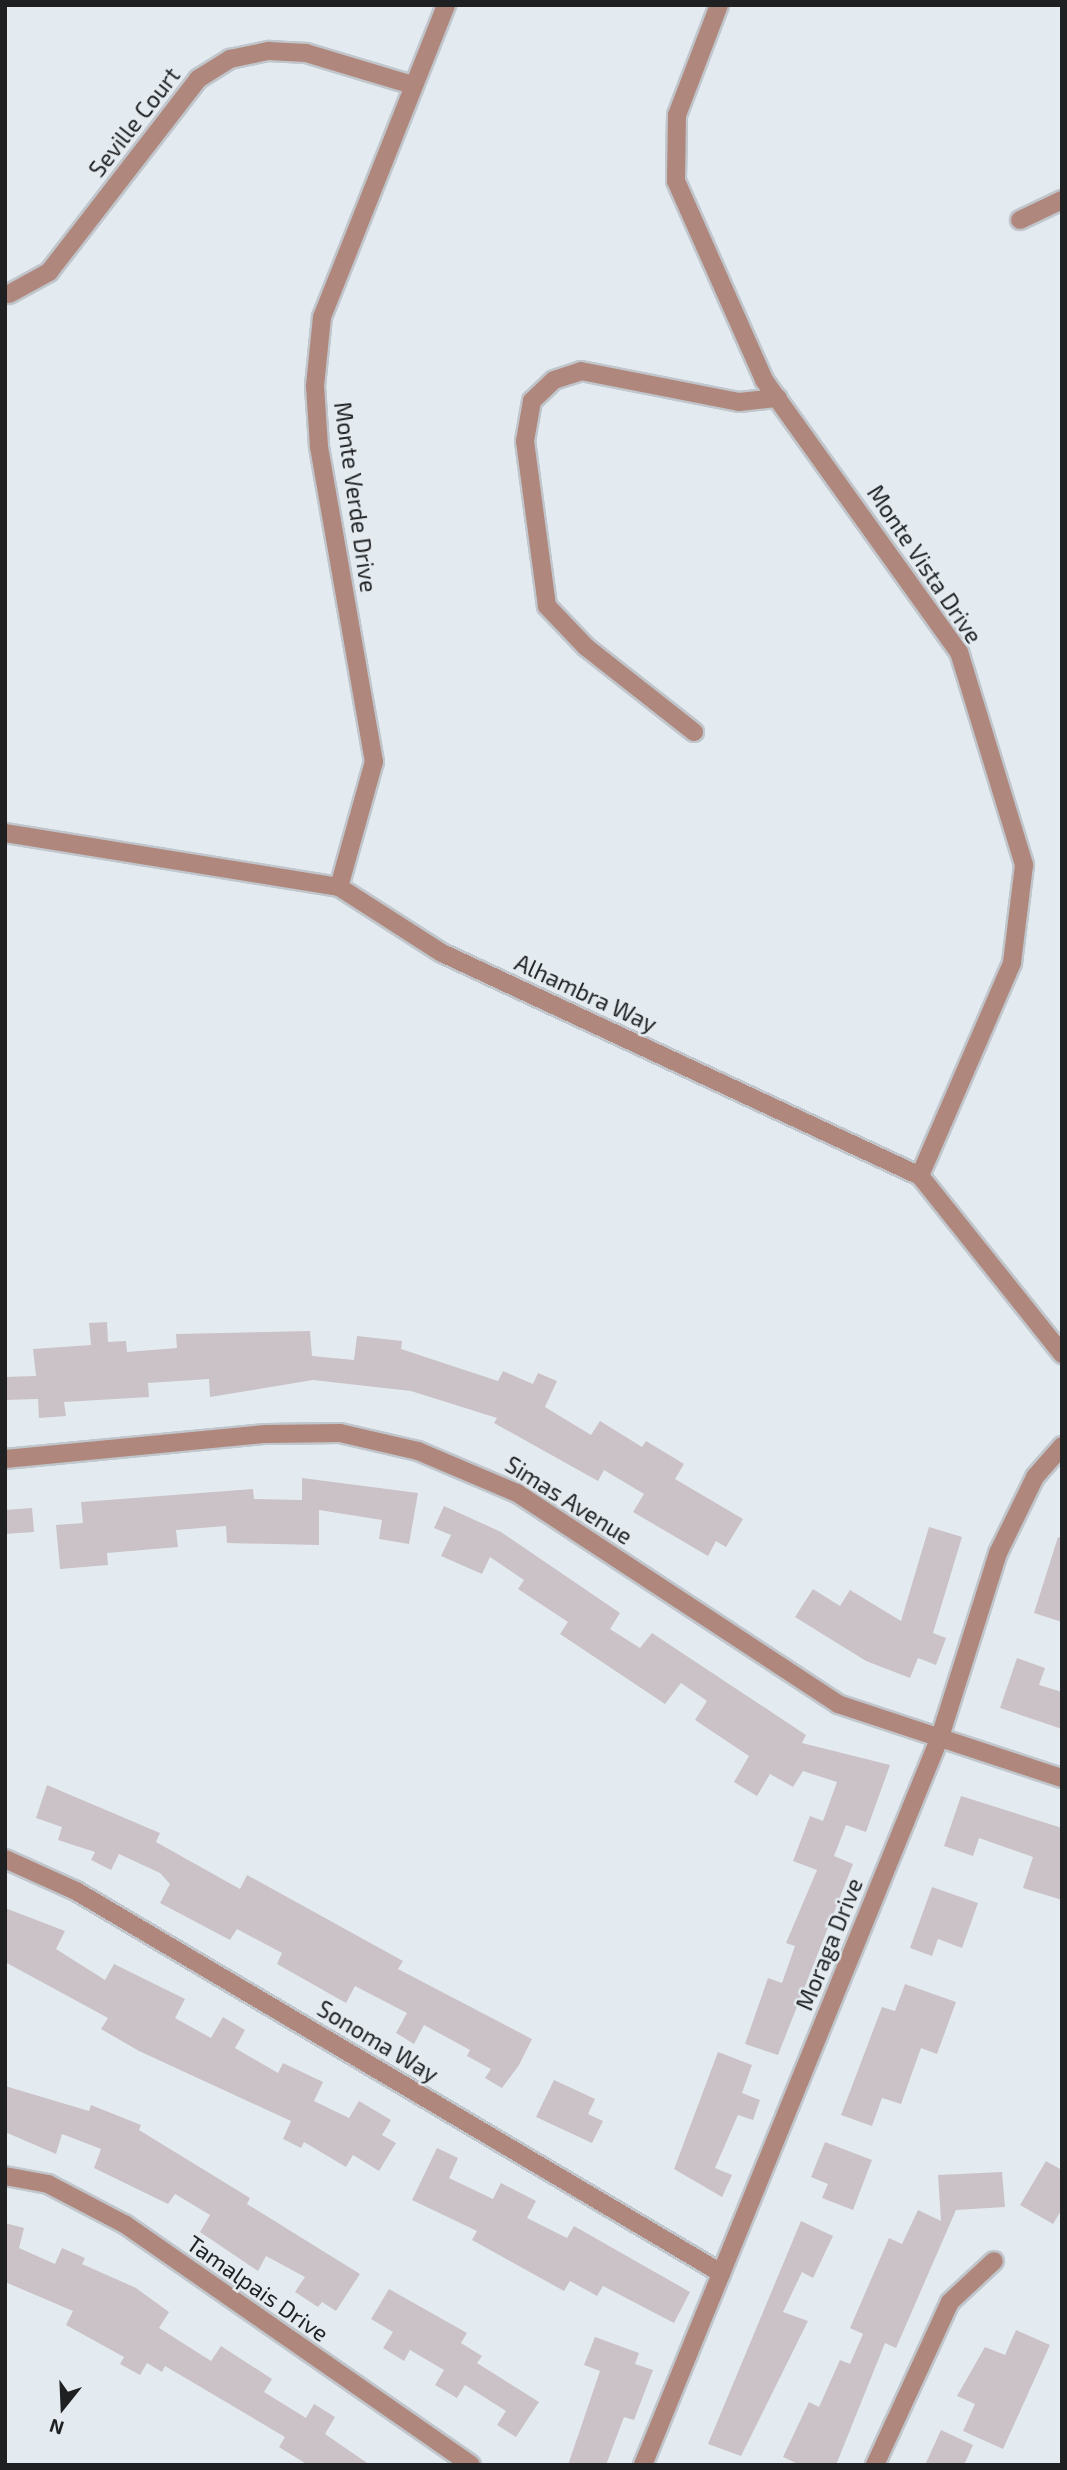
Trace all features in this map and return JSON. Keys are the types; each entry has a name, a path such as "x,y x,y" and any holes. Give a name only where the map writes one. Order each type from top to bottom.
{"street":[{"name":"Monte Verde Drive","path":"339,887 374,762 319,446 315,386 322,317 446,5"},
{"name":"Monte Vista Drive","path":"719,5 677,116 676,181 778,398 959,652 1024,865 1012,963 920,1176"},
{"name":"Seville Court","path":"9,294 49,272 198,79 230,59 269,51 306,53 413,85"},
{"path":"1020,220 1062,200"},
{"path":"694,732 586,647 547,606 525,441 532,401 554,380 581,371 739,402 778,398"},
{"name":"Alhambra Way","path":"5,833 339,887 442,953 920,1176 1062,1354"},
{"name":"Simas Avenue","path":"5,1459 278,1434 340,1433 418,1451 517,1493 838,1704 1062,1778"},
{"name":"Moraga Drive","path":"643,2465 940,1737 998,1553 1035,1477 1062,1446"},
{"name":"Sonoma Way","path":"5,1859 76,1891 721,2273"},
{"name":"Tamalpais Drive","path":"5,2176 48,2184 126,2225 471,2465"},
{"path":"875,2465 950,2302 994,2260"}],"building":[{"path":"107,1322 108,1342 126,1341 127,1352 177,1348 176,1334 310,1331 312,1356 354,1360 357,1336 402,1341 401,1349 498,1381 503,1371 533,1384 538,1373 557,1381 545,1407 591,1435 600,1421 642,1447 646,1441 684,1464 675,1479 743,1519 726,1547 716,1541 708,1556 633,1512 644,1494 604,1470 598,1481 494,1423 497,1418 411,1391 313,1380 210,1397 209,1379 148,1383 149,1397 64,1402 66,1416 39,1418 38,1399 5,1400 5,1377 36,1376 33,1349 91,1345 89,1323"},
{"path":"302,1478 418,1493 409,1544 379,1539 382,1520 319,1510 319,1545 227,1543 226,1526 176,1530 178,1547 107,1553 108,1565 60,1569 56,1525 83,1523 81,1502 253,1489 254,1499 302,1500"},
{"path":"444,1506 501,1532 620,1613 610,1629 640,1648 652,1633 806,1735 802,1743 890,1765 866,1832 846,1825 834,1856 853,1864 778,2055 745,2044 768,1978 782,1983 795,1946 786,1943 817,1870 793,1861 810,1816 823,1821 837,1782 803,1771 793,1787 770,1774 757,1796 734,1782 749,1756 695,1720 707,1701 681,1683 665,1704 560,1634 568,1622 518,1589 524,1580 490,1557 482,1574 441,1556 451,1535 434,1528"},
{"path":"32,1508 34,1532 5,1534 5,1510"},
{"path":"929,1527 962,1537 933,1633 946,1638 936,1665 918,1658 910,1678 866,1661 795,1617 813,1589 840,1606 850,1590 901,1621"},
{"path":"1058,1537 1062,1538 1062,1622 1034,1613"},
{"path":"1017,1658 1045,1668 1039,1685 1062,1692 1062,1729 1000,1708"},
{"path":"47,1785 160,1833 156,1842 240,1889 247,1875 403,1961 398,1969 532,2039 519,2065 502,2088 485,2078 491,2069 467,2056 470,2050 424,2025 414,2044 396,2033 407,2013 355,1986 346,2003 277,1964 282,1953 237,1929 230,1940 160,1903 170,1884 160,1873 119,1854 111,1870 91,1860 95,1852 58,1840 62,1827 36,1818"},
{"path":"961,1796 1062,1828 1062,1900 1023,1888 1033,1857 979,1838 973,1856 944,1846"},
{"path":"932,1887 978,1903 962,1948 938,1939 932,1956 910,1948"},
{"path":"5,1908 65,1931 56,1949 105,1980 114,1964 185,1999 175,2018 211,2038 223,2017 245,2030 235,2048 278,2073 283,2063 323,2082 314,2101 349,2118 359,2101 391,2120 382,2135 396,2143 379,2171 353,2155 346,2167 304,2142 301,2148 283,2139 291,2121 139,2051 101,2029 108,2018 5,1962"},
{"path":"905,1984 956,2002 937,2054 921,2048 901,2104 882,2098 872,2126 841,2115 882,2007 895,2011"},
{"path":"718,2052 752,2065 742,2093 760,2100 753,2120 738,2115 715,2168 732,2175 722,2197 674,2169"},
{"path":"554,2080 595,2099 588,2114 603,2121 592,2143 536,2117"},
{"path":"5,2086 89,2111 91,2105 141,2125 139,2130 250,2198 247,2204 360,2274 336,2311 322,2302 318,2307 295,2292 305,2277 266,2256 258,2271 200,2232 210,2215 175,2194 168,2204 94,2168 101,2149 62,2134 56,2154 5,2132"},
{"path":"825,2142 872,2160 853,2210 822,2198 828,2184 811,2177"},
{"path":"437,2148 458,2158 449,2178 493,2199 501,2183 536,2201 527,2218 567,2238 574,2226 690,2292 674,2323 603,2286 597,2296 570,2281 564,2291 472,2240 477,2231 412,2200"},
{"path":"1046,2161 1062,2170 1062,2209 1053,2224 1020,2205"},
{"path":"1002,2172 1005,2207 956,2210 896,2348 885,2343 836,2465 800,2465 783,2457 809,2402 819,2407 840,2360 850,2364 863,2334 850,2328 889,2238 902,2244 918,2210 941,2221 938,2175"},
{"path":"801,2221 833,2236 813,2278 802,2272 783,2312 808,2321 741,2456 708,2444"},
{"path":"5,2223 24,2228 19,2248 55,2264 62,2248 85,2258 82,2264 136,2288 169,2312 159,2328 211,2361 221,2346 272,2379 264,2392 306,2418 314,2404 335,2417 325,2434 370,2465 308,2465 279,2447 285,2437 165,2366 162,2372 147,2363 140,2375 120,2364 124,2357 66,2325 73,2311 5,2282"},
{"path":"389,2289 467,2333 461,2343 482,2356 477,2363 539,2402 516,2437 497,2425 506,2411 465,2385 457,2398 435,2385 444,2370 410,2350 404,2361 383,2348 393,2332 371,2319"},
{"path":"1016,2330 1050,2345 1003,2449 963,2431 975,2404 957,2396 985,2347 1005,2355"},
{"path":"595,2337 639,2353 635,2364 653,2370 634,2420 624,2417 606,2465 568,2465 600,2371 584,2365"},
{"path":"941,2430 973,2445 964,2465 925,2465"}]}
